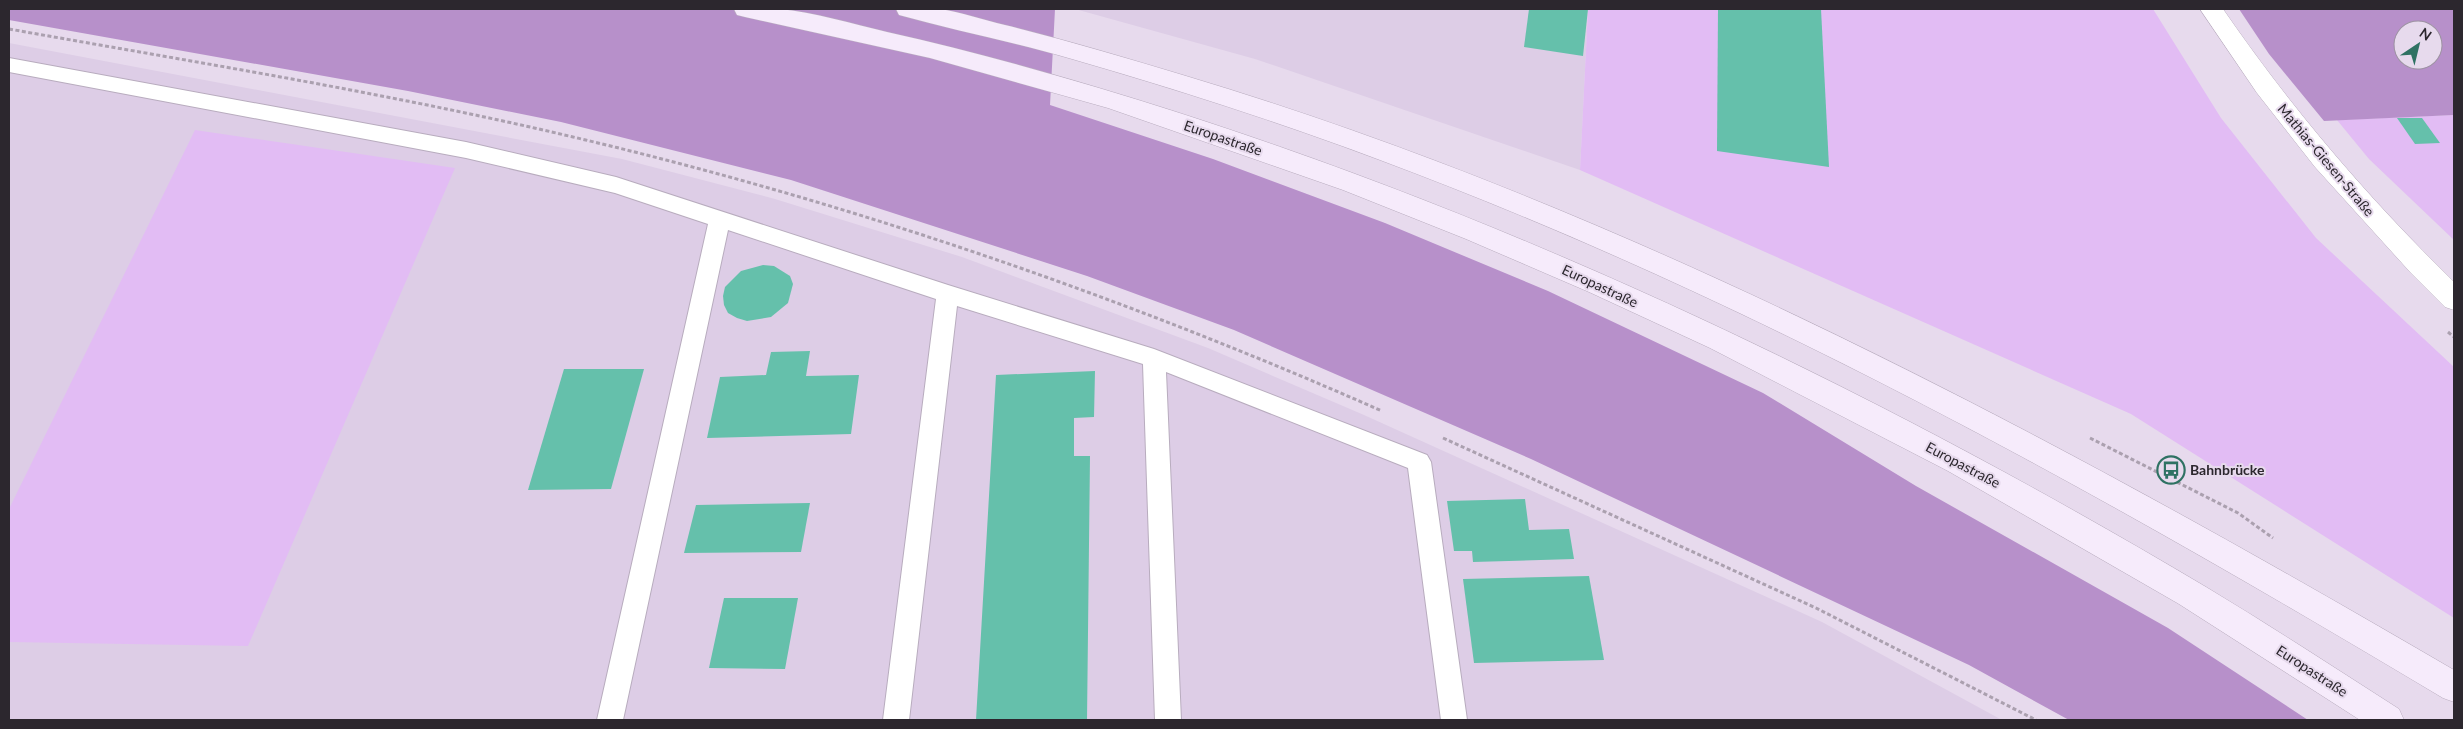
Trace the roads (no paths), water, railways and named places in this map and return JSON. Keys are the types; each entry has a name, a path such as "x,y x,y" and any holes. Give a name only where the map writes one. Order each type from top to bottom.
{"main road":[{"name":"Europastraße","path":"745,9 928,50 1064,86 1215,134 1399,200 1570,272 1775,368 2037,506 2193,595 2388,720"},
{"path":"907,9 1090,56 1246,103 1427,168 1594,236 1790,326 1948,404 2153,512 2454,687"}],"street":[{"name":"Mathias-Giesen-Straße","path":"2211,9 2245,60 2292,123 2364,207 2454,299"}],"lane":[{"path":"9,65 466,150 616,185 948,294 1154,358 1419,462 1454,720"},
{"path":"610,720 720,218"},
{"path":"896,720 948,294"},
{"path":"1154,358 1168,720"}],"place":[{"name":"Bahnbrücke","path":"2171,470"}]}
